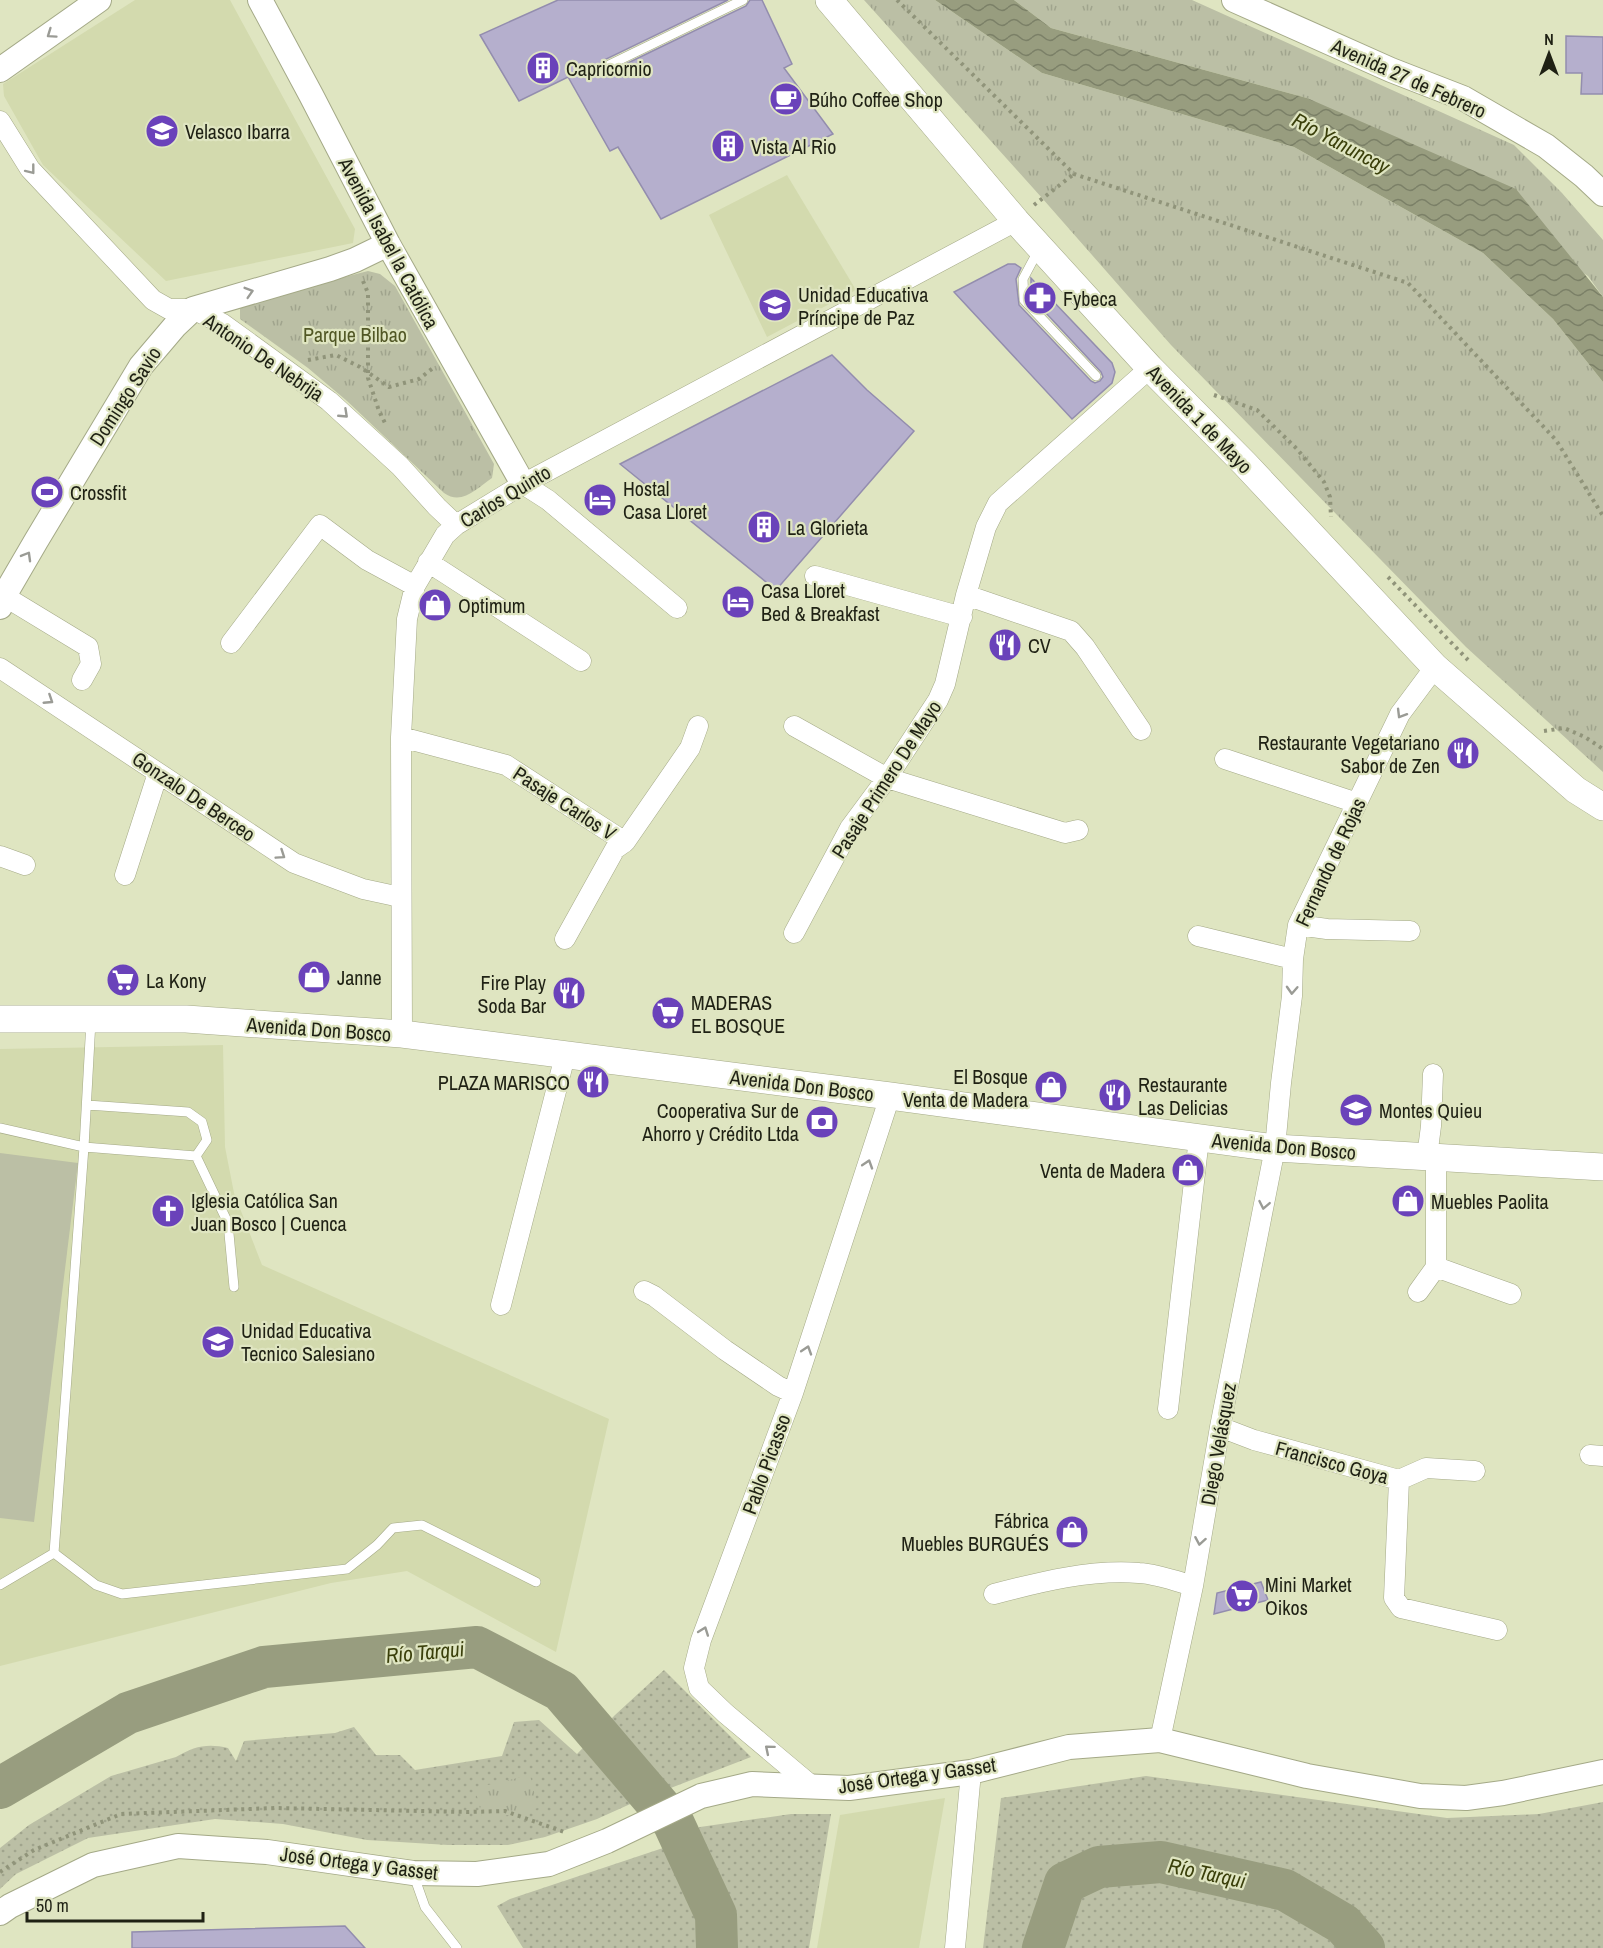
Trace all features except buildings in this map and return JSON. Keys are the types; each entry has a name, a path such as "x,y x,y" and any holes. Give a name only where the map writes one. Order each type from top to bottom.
{"main road":[{"name":"Avenida 1 de Mayo","path":"829,0 1025,208 1040,247 1150,368 1245,464 1435,668 1576,790 1603,807"},
{"name":"Avenida Don Bosco","path":"0,1019 186,1019 402,1035 890,1096 1275,1148 1603,1167"}],"street":[{"path":"0,70 99,0"},
{"name":"Avenida Isabel la Católica","path":"260,0 388,244 523,484"},
{"name":"Avenida 27 de Febrero","path":"1234,0 1391,70 1463,98 1546,146 1603,194"},
{"name":"Antonio De Nebrija","path":"0,121 30,169 153,300 170,309 193,309 223,324 329,401 400,466 456,525"},
{"name":"Carlos Quinto","path":"402,1035 401,736 407,619 415,586 445,535 456,525 523,484 1025,208"},
{"name":"Domingo Savio","path":"2,601 141,366 163,338 193,309 355,260 388,244"},
{"name":"Pasaje Primero De Mayo","path":"794,933 850,828 887,778 938,700 945,684 966,595 986,527 998,503 1150,368"},
{"path":"523,484 548,500 677,608"},
{"path":"231,643 320,525 367,560 415,586"},
{"path":"428,562 581,661"},
{"path":"815,576 962,617"},
{"path":"966,595 1071,631 1085,647 1141,730"},
{"path":"2,601 88,647 92,664 82,680"},
{"name":"Gonzalo De Berceo","path":"0,668 294,863 363,889 400,897"},
{"name":"Fernando de Rojas","path":"1275,1148 1298,926 1400,714 1435,668"},
{"name":"Pasaje Carlos V","path":"565,939 615,849 625,842 690,748 698,726"},
{"path":"794,726 887,778 1065,833 1078,830"},
{"name":"Pasaje Carlos V","path":"401,736 506,765 625,842"},
{"path":"1225,759 1357,803"},
{"path":"125,875 158,773"},
{"path":"0,856 25,865"},
{"path":"1298,926 1410,931"},
{"path":"1198,936 1293,959"},
{"path":"501,1305 565,1056"},
{"path":"1418,1292 1436,1267 1431,1126 1432,1074"},
{"name":"Pablo Picasso","path":"813,1787 725,1713 699,1688 694,1668 705,1630 793,1393 890,1096"},
{"path":"1168,1409 1199,1138"},
{"name":"Diego Velásquez","path":"1160,1740 1193,1586 1220,1428 1275,1148"},
{"path":"1436,1267 1511,1294"},
{"path":"644,1291 654,1296 724,1350 778,1386 793,1393"},
{"name":"Francisco Goya","path":"1220,1428 1254,1440 1399,1480 1394,1598 1401,1608 1497,1630"},
{"path":"1399,1480 1426,1468 1475,1471"},
{"path":"994,1594 1107,1571 1142,1573 1193,1586"},
{"name":"José Ortega y Gasset","path":"0,1913 93,1865 178,1846 267,1852 413,1873 477,1874 549,1864 701,1796 752,1784 849,1788 971,1772 1069,1747 1160,1740 1307,1776 1420,1796 1466,1798 1503,1793 1603,1772"},
{"path":"955,1948 971,1772"}],"lane":[{"path":"607,66 743,0"},
{"path":"1040,247 1023,279 1024,300 1096,376"},
{"path":"54,1553 92,1019"},
{"path":"87,1105 188,1112 202,1122 207,1140 196,1156"},
{"path":"0,1128 84,1147 196,1156"},
{"path":"196,1156 228,1223 234,1287"},
{"path":"54,1553 96,1585 122,1594 346,1569 377,1545 393,1528 422,1525 536,1582"},
{"path":"0,1585 54,1553"},
{"path":"413,1873 425,1907 457,1948"}],"path":[{"path":"897,0 1074,174 1408,283 1556,440 1603,516"},
{"path":"1025,208 1074,174"},
{"path":"355,260 368,293 368,373 379,411 387,426"},
{"path":"306,361 336,355 389,387 419,379 449,355"},
{"path":"1210,393 1257,410 1297,449 1324,482 1330,497 1330,517 1338,525"},
{"path":"1387,575 1475,668"},
{"path":"1537,729 1545,731 1564,728 1585,736 1603,749"},
{"path":"0,1872 34,1850 122,1814 275,1808 505,1811 567,1833"}],"shaded area":[{"name":"Velasco Ibarra","path":"135,0 230,0 355,229 353,243 166,281 43,165 4,96 3,84"},
{"path":"787,175 856,290 767,337 709,215"},
{"name":"Unidad Educativa Tecnico Salesiano","path":"223,1045 225,1147 234,1193 262,1265 609,1419 556,1652 407,1571 331,1583 0,1666 0,1049"},
{"path":"945,1798 919,1948 817,1948 840,1815"}],"green space":[{"path":"864,0 935,0 1042,73 1294,147 1483,253 1553,319 1603,382 1603,772 1466,647 1171,345"},
{"path":"1014,0 1192,0 1514,145 1562,193 1603,240 1603,297 1588,276 1307,98 1051,28"},
{"name":"Parque Bilbao","path":"368,271 380,274 395,286 494,464 492,478 463,497 457,498 444,493 347,401 308,368 240,319 240,309 243,303"},
{"path":"0,1153 78,1163 34,1522 0,1518"},
{"path":"664,1670 751,1757 597,1819 545,1837 508,1845 448,1845 367,1840 283,1824 215,1819 88,1838 16,1874 0,1889 0,1848 29,1825 111,1776 176,1757 195,1748 214,1746 228,1748 236,1761 244,1741 335,1733 354,1727 376,1755 400,1755 415,1770 502,1756 514,1722 539,1720 577,1754"},
{"path":"530,1775 538,1808 483,1821 475,1788"},
{"path":"1146,1776 1447,1818 1539,1814 1603,1802 1603,1948 983,1948 1001,1798"},
{"path":"791,1814 831,1814 809,1948 523,1948 497,1906 510,1899 666,1847 700,1827"}],"water":[{"name":"Río Yanuncay","path":"935,0 1014,0 1051,28 1307,98 1516,189 1603,297 1603,382 1553,319 1483,253 1294,147 1042,73"}],"waterway":[{"name":"Río Tarqui","path":"0,1788 128,1713 264,1667 477,1647 561,1691 673,1822 716,1915 717,1948"},
{"name":"Río Tarqui","path":"1043,1948 1065,1883 1099,1867 1161,1862 1285,1890 1343,1924 1364,1948"}],"place":[{"name":"Capricornio","path":"543,68"},
{"name":"Búho Coffee Shop","path":"786,99"},
{"name":"Velasco Ibarra","path":"162,131"},
{"name":"Vista Al Rio","path":"728,146"},
{"name":"Fybeca","path":"1040,298"},
{"name":"Unidad Educativa Príncipe de Paz","path":"775,305"},
{"name":"Crossfit","path":"47,492"},
{"name":"Hostal Casa Lloret","path":"600,500"},
{"name":"La Glorieta","path":"764,527"},
{"name":"Casa Lloret Bed & Breakfast","path":"738,602"},
{"name":"Optimum","path":"435,605"},
{"name":"CV","path":"1005,645"},
{"name":"Restaurante Vegetariano Sabor de Zen","path":"1463,753"},
{"name":"Janne","path":"314,977"},
{"name":"La Kony","path":"123,980"},
{"name":"Fire Play Soda Bar","path":"569,993"},
{"name":"MADERAS EL BOSQUE","path":"668,1013"},
{"name":"PLAZA MARISCO","path":"593,1082"},
{"name":"El Bosque Venta de Madera","path":"1051,1087"},
{"name":"Restaurante Las Delicias","path":"1115,1095"},
{"name":"Montes Quieu","path":"1356,1110"},
{"name":"Cooperativa Sur de Ahorro y Crédito Ltda","path":"822,1122"},
{"name":"Venta de Madera","path":"1188,1170"},
{"name":"Muebles Paolita","path":"1408,1201"},
{"name":"Iglesia Católica San Juan Bosco | Cuenca","path":"168,1211"},
{"name":"Unidad Educativa Tecnico Salesiano","path":"218,1342"},
{"name":"Fábrica Muebles BURGUÉS","path":"1072,1532"},
{"name":"Mini Market Oikos","path":"1242,1596"}]}
